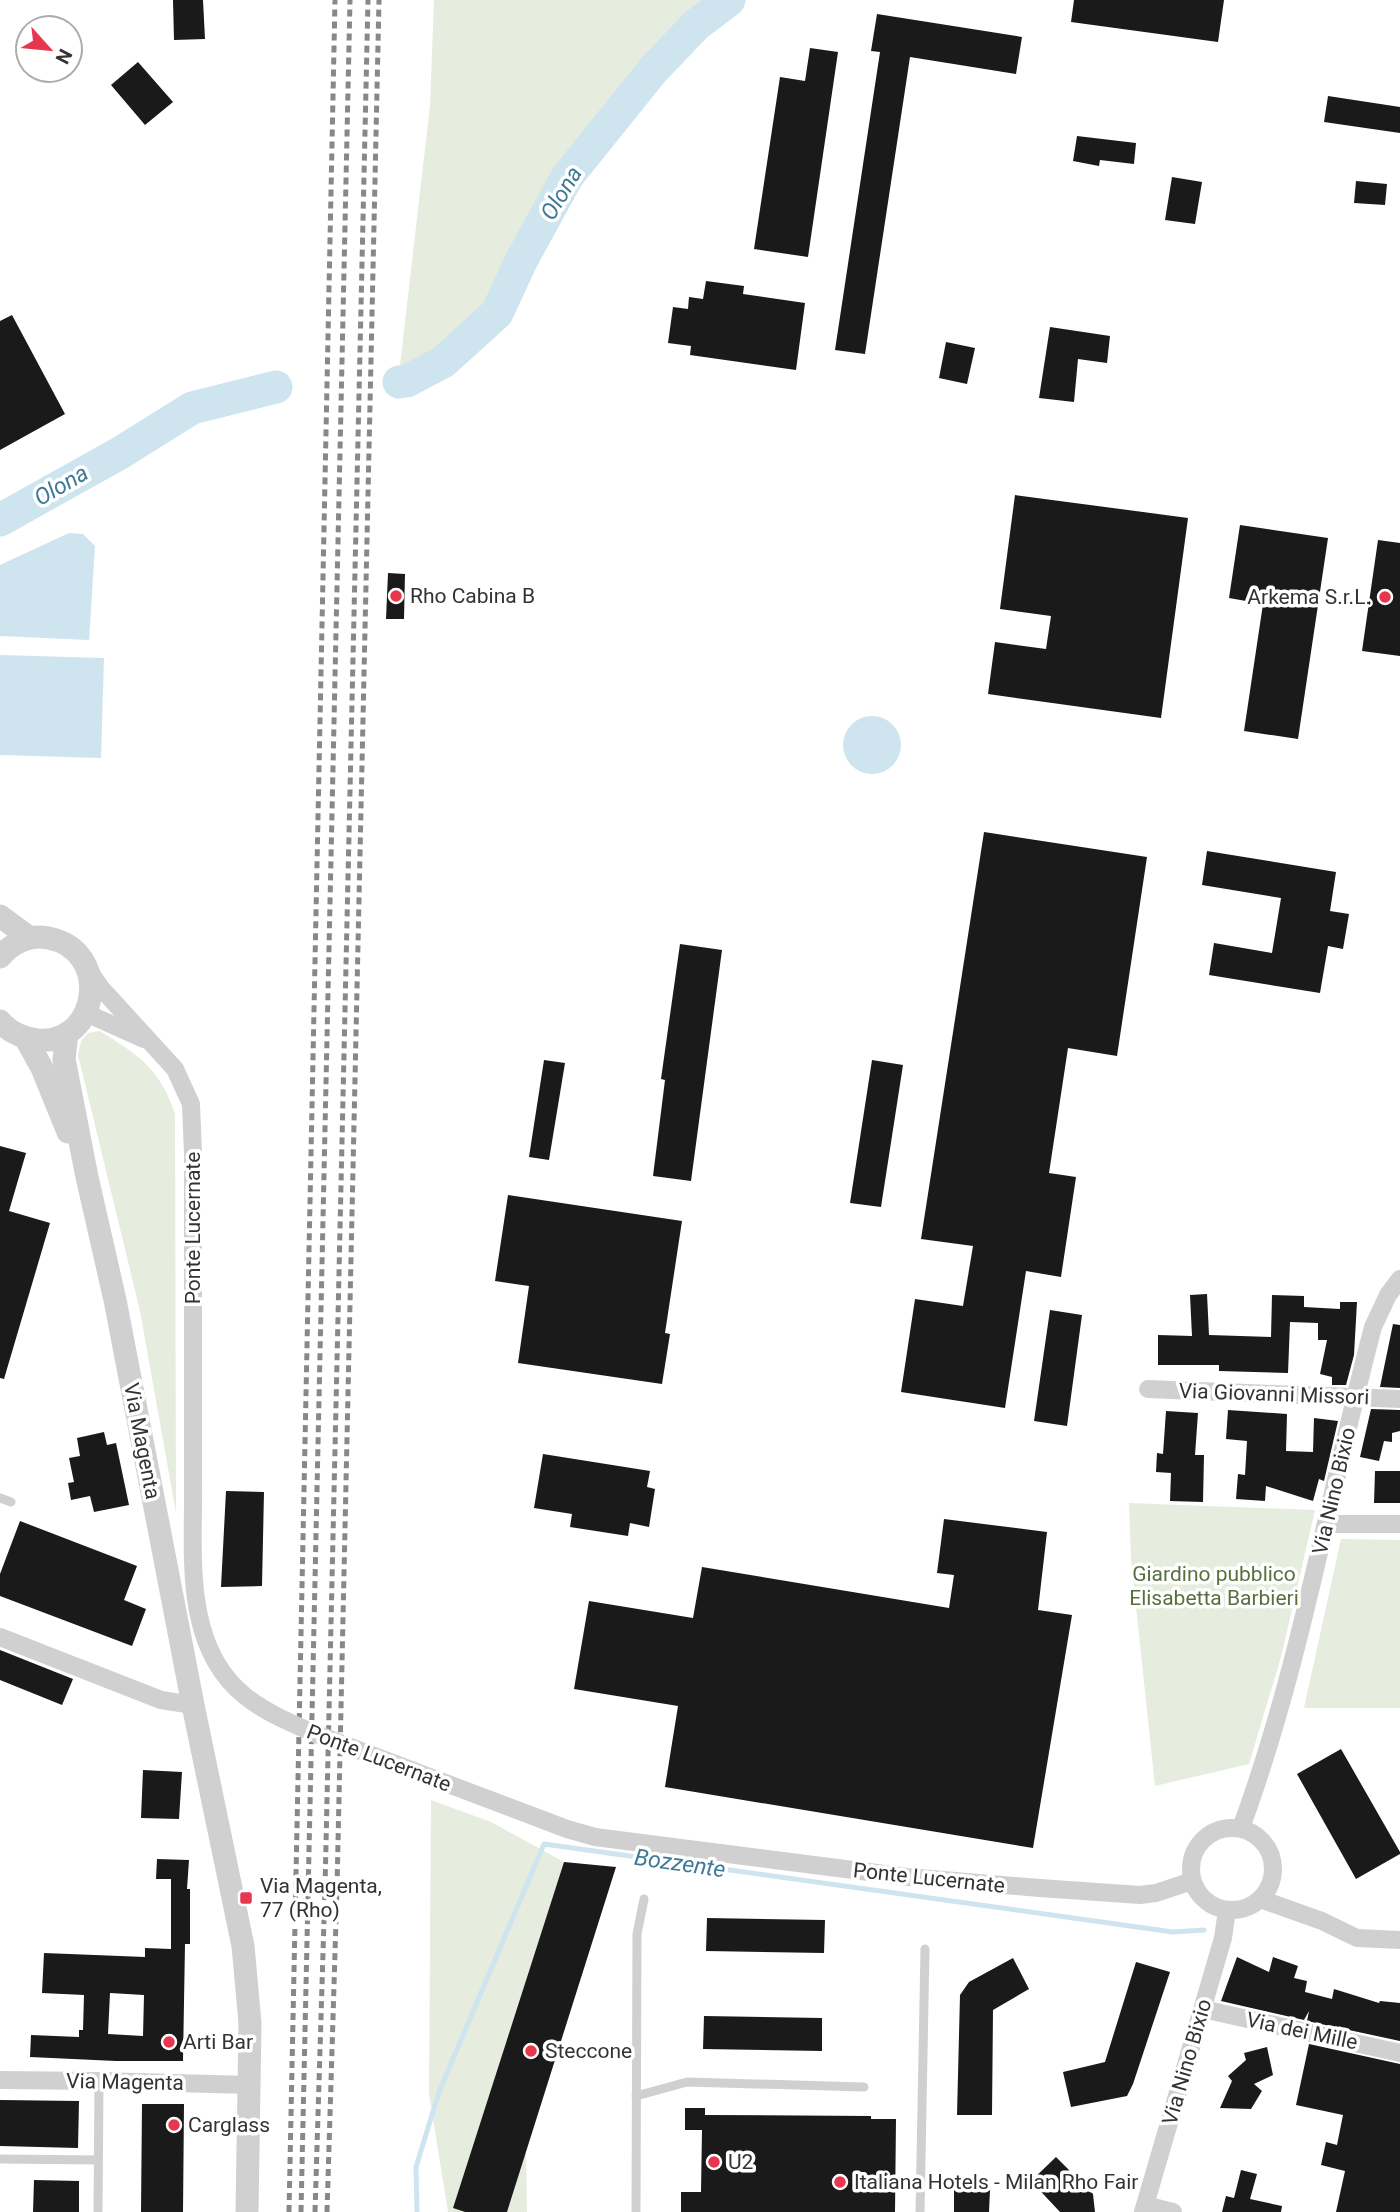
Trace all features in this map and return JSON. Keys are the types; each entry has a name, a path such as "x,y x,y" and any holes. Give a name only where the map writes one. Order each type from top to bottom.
{"street":[{"path":"0,916 30,938"},
{"path":"0,957 15,943 30,938 51,938 66,944 80,956 89,971 91,996 86,1013 75,1027 50,1040 26,1039 1,1024"},
{"name":"Ponte Lucernate","path":"89,971 174,1069 191,1104 196,1604 208,1644 242,1694 265,1710 316,1734 567,1829 595,1837 908,1877 1040,1888 1140,1895 1156,1893 1192,1881"},
{"name":"Ponte Lucernate","path":"86,1013 147,1040"},
{"name":"Via Magenta","path":"66,1033 64,1059 115,1300 243,1946 250,2023 247,2212"},
{"name":"Via Magenta","path":"26,1039 42,1069 87,1177"},
{"name":"Via Nino Bixio","path":"1241,1828 1263,1766 1293,1659 1373,1327 1380,1309 1400,1279"},
{"name":"Via Giovanni Missori","path":"1147,1389 1400,1399"},
{"path":"1327,1524 1400,1524"},
{"path":"0,1637 161,1700 194,1705"},
{"path":"1229,1827 1241,1828 1261,1839 1268,1847 1274,1869 1267,1891 1260,1899 1239,1910 1227,1910 1205,1900 1197,1892 1190,1868 1192,1856 1206,1836 1229,1827"},
{"path":"1260,1899 1322,1921 1357,1938 1400,1940"},
{"name":"Via Nino Bixio","path":"1144,2209 1223,1938 1227,1910"},
{"name":"Via dei Mille","path":"1203,2009 1400,2053"},
{"name":"Via Magenta","path":"0,2080 250,2085"},
{"path":"1144,2209 1173,2212"}],"lane":[{"path":"0,1498 11,1502"},
{"path":"636,2212 637,1934 644,1899"},
{"path":"920,2212 925,1949"},
{"path":"98,2212 99,2081"},
{"path":"636,2096 687,2082 863,2087"},
{"path":"0,2159 98,2160"}],"green space":[{"path":"434,0 715,0 668,41 626,88 559,172 514,254 490,308 433,358 399,374 430,106"},
{"path":"100,1031 137,1056 155,1074 175,1114 176,1513 140,1311 78,1055 81,1041 88,1033"},
{"name":"Giardino pubblico Elisabetta Barbieri","path":"1129,1503 1315,1510 1281,1657 1249,1764 1155,1786 1131,1559"},
{"name":"Giardino pubblico Elisabetta Barbieri","path":"1341,1539 1400,1540 1400,1708 1304,1708"},
{"path":"431,1800 491,1822 564,1862 453,2208 465,2212 448,2212 429,2093"},
{"path":"526,2149 527,2212 507,2212"}],"water":[{"path":"69,533 83,534 95,546 89,640 0,636 0,565"},
{"path":"0,655 104,658 101,758 0,755"},
{"path":"872,716 883,718 896,729 901,745 899,756 888,769 872,774 861,772 848,761 843,745 845,734 856,721"}],"building":[{"path":"173,0 203,0 205,39 174,40"},
{"path":"1074,0 1224,0 1218,42 1071,22"},
{"path":"877,14 1022,37 1016,74 910,57 865,354 835,350 880,52 871,51"},
{"path":"810,48 838,52 808,257 754,249 780,77 805,81"},
{"path":"138,62 173,102 145,125 111,85"},
{"path":"1328,96 1400,107 1400,133 1324,122"},
{"path":"1077,136 1136,143 1134,164 1100,160 1099,166 1073,161"},
{"path":"1172,177 1202,182 1195,224 1165,220"},
{"path":"1356,181 1387,184 1385,205 1354,203"},
{"path":"706,281 744,286 743,294 805,303 796,370 690,355 691,346 668,343 673,307 688,309 689,297 703,299"},
{"path":"12,315 65,414 0,450 0,321"},
{"path":"1050,327 1110,336 1107,363 1078,359 1074,402 1039,398"},
{"path":"946,342 975,348 967,384 939,378"},
{"path":"1015,495 1188,518 1161,718 988,694 995,642 1046,649 1051,616 1000,609"},
{"path":"1240,525 1328,538 1298,739 1244,731 1263,604 1229,598"},
{"name":"Arkema S.r.L.","path":"1378,540 1400,543 1400,656 1362,651"},
{"name":"Rho Cabina B","path":"388,573 405,574 404,619 386,619"},
{"path":"984,832 1147,857 1117,1056 1068,1048 1049,1173 1076,1177 1061,1277 1026,1271 1005,1408 901,1392 915,1299 963,1306 973,1246 921,1239"},
{"path":"1207,851 1336,872 1330,911 1349,914 1343,949 1328,946 1320,993 1209,975 1214,943 1272,953 1281,898 1202,885"},
{"path":"680,944 722,950 691,1181 653,1176 665,1080 661,1079"},
{"path":"544,1060 565,1063 549,1160 529,1157"},
{"path":"872,1060 903,1065 881,1207 850,1203"},
{"path":"0,1146 26,1153 9,1211 50,1223 4,1379 0,1378"},
{"path":"508,1195 682,1221 665,1333 670,1334 662,1384 518,1363 529,1286 495,1281"},
{"path":"1207,1294 1209,1335 1271,1337 1272,1295 1304,1296 1304,1307 1340,1309 1340,1302 1357,1302 1354,1355 1346,1385 1332,1385 1332,1377 1320,1374 1327,1340 1318,1340 1318,1323 1290,1322 1288,1373 1219,1371 1219,1365 1158,1365 1158,1335 1192,1336 1190,1295"},
{"path":"1050,1310 1082,1315 1067,1426 1034,1421"},
{"path":"1393,1324 1400,1325 1400,1388 1380,1387"},
{"path":"1371,1409 1400,1410 1400,1431 1392,1433 1392,1442 1384,1441 1379,1461 1360,1457"},
{"path":"1228,1410 1287,1414 1286,1451 1313,1452 1314,1418 1338,1421 1324,1481 1319,1479 1313,1501 1266,1486 1265,1501 1236,1499 1238,1474 1245,1475 1247,1441 1226,1439"},
{"path":"1166,1411 1198,1413 1195,1455 1204,1455 1203,1502 1170,1501 1171,1473 1156,1472 1157,1453 1163,1454"},
{"path":"104,1432 107,1445 116,1443 129,1505 94,1512 90,1496 71,1500 68,1483 74,1482 69,1458 80,1456 77,1438"},
{"path":"543,1454 650,1471 647,1487 655,1489 649,1527 630,1523 628,1536 570,1527 572,1514 534,1508"},
{"path":"1375,1471 1400,1471 1400,1503 1374,1503"},
{"path":"226,1491 264,1492 262,1586 221,1587"},
{"path":"944,1519 1047,1532 1038,1610 1072,1615 1033,1848 665,1787 678,1706 574,1689 589,1601 693,1618 702,1567 949,1608 954,1575 937,1573"},
{"path":"20,1521 137,1566 124,1600 146,1609 132,1646 0,1596 0,1574"},
{"path":"0,1650 73,1679 62,1705 0,1680"},
{"path":"1341,1749 1400,1852 1356,1879 1297,1774"},
{"path":"143,1770 182,1772 179,1819 141,1818"},
{"path":"157,1859 189,1860 187,1889 190,1889 190,1944 185,1944 183,2061 30,2057 31,2035 79,2037 79,2030 83,2030 84,1995 42,1993 44,1953 145,1957 145,1948 171,1949 171,1879 156,1879","holes":["110,1993 144,1995 143,2036 108,2034"]},
{"name":"Steccone","path":"564,1862 616,1867 507,2212 465,2212 453,2208"},
{"path":"707,1918 825,1920 824,1953 706,1951"},
{"path":"1237,1957 1269,1972 1273,1957 1298,1966 1294,1978 1307,1981 1305,1992 1332,1999 1334,1989 1379,2003 1400,2003 1400,2041 1307,2021 1309,2011 1304,2020 1221,2001"},
{"path":"1013,1958 1029,1989 993,2010 992,2115 957,2115 960,1995 969,1982"},
{"path":"1136,1962 1170,1972 1133,2084 1127,2096 1071,2107 1063,2072 1105,2062"},
{"path":"704,2016 822,2018 822,2051 703,2049"},
{"path":"1309,2044 1400,2064 1400,2212 1336,2212 1345,2171 1321,2165 1326,2142 1337,2145 1343,2115 1296,2105"},
{"path":"1267,2047 1273,2075 1254,2084 1262,2091 1251,2109 1220,2108 1232,2081 1228,2076 1246,2060 1244,2053"},
{"path":"0,2100 79,2101 78,2148 0,2146"},
{"path":"142,2104 184,2104 183,2212 141,2212"},
{"path":"685,2108 705,2108 705,2115 871,2116 871,2119 896,2119 895,2212 681,2212 681,2192 701,2192 702,2130 685,2130"},
{"path":"1056,2157 1093,2194 1095,2212 1060,2212 1031,2181"},
{"path":"1241,2170 1257,2174 1250,2199 1282,2206 1281,2212 1222,2212 1226,2196 1234,2198"},
{"path":"34,2180 79,2181 79,2212 33,2212"},
{"path":"954,2189 990,2190 989,2212 954,2212"}],"waterway":[{"name":"Olona","path":"399,382 407,381 443,362 497,313 521,261 567,177 653,70 696,25 729,0"},
{"name":"Olona","path":"0,520 120,453 192,408 276,387"},
{"name":"Bozzente","path":"417,2212 416,2167 439,2092 544,1844 1173,1932 1204,1930"}],"railway":[{"path":"289,2212 335,0"},
{"path":"301,2212 350,0"},
{"path":"315,2212 325,1888 368,0"},
{"path":"327,2212 337,1888 379,0"}],"place":[{"name":"Rho Cabina B","path":"396,596"},
{"name":"Arkema S.r.L.","path":"1385,597"},
{"name":"Via Magenta, 77 (Rho)","path":"246,1898"},
{"name":"Arti Bar","path":"169,2042"},
{"name":"Steccone","path":"531,2051"},
{"name":"Carglass","path":"174,2125"},
{"name":"U2","path":"714,2162"},
{"name":"Italiana Hotels - Milan Rho Fair","path":"840,2182"}]}
